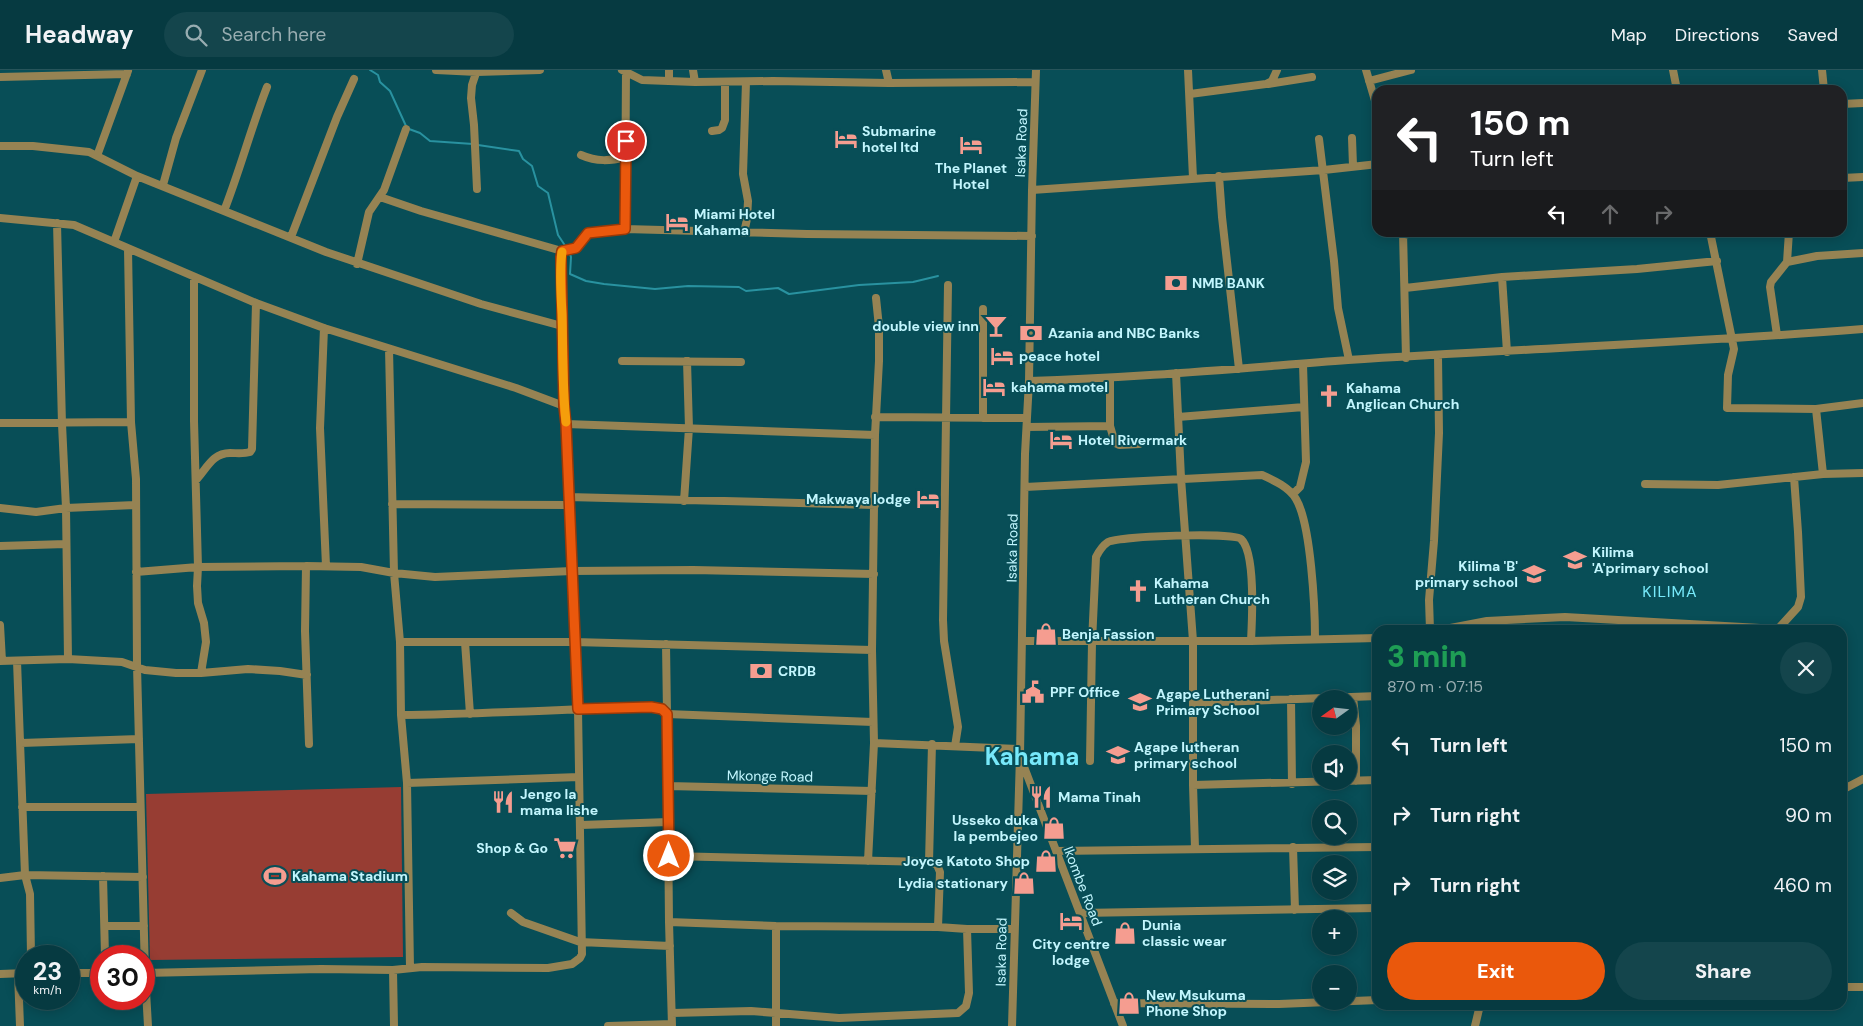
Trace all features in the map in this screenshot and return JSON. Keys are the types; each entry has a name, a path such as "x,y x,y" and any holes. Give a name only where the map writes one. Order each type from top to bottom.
{"street":[{"path":"163,185 176,138 202,70"},
{"path":"436,70 540,70"},
{"path":"669,70 669,81"},
{"path":"693,70 695,82"},
{"path":"886,70 889,84"},
{"name":"Isaka Road","path":"1012,1026 1036,70"},
{"path":"1188,70 1193,178"},
{"path":"1266,84 1272,81 1277,70"},
{"path":"1366,70 1372,93"},
{"path":"1368,81 1411,70"},
{"path":"1672,70 1676,85"},
{"path":"1822,70 1824,85"},
{"path":"477,71 471,90 477,189"},
{"path":"625,229 625,71 642,80 725,83 801,81 889,84 1035,82"},
{"path":"0,77 128,72 97,156"},
{"path":"1190,94 1312,77"},
{"path":"291,237 337,117 354,79"},
{"path":"744,233 748,201 743,174 746,82"},
{"path":"712,131 719,130 724,125 725,83"},
{"path":"224,211 239,173 242,155 267,87"},
{"path":"1847,104 1863,103"},
{"path":"357,264 369,212 380,197 388,180 406,129"},
{"path":"1352,138 1353,166"},
{"path":"1319,139 1324,170 1338,308 1348,360"},
{"path":"0,146 89,152 138,176 357,264 481,304 562,326"},
{"path":"581,154 606,161 626,158"},
{"path":"1032,190 1324,170 1372,164"},
{"path":"114,242 138,176"},
{"path":"1219,176 1238,369"},
{"path":"1847,178 1863,177"},
{"path":"380,197 421,211 562,251 576,248 588,233 625,229 744,233 1032,236"},
{"path":"0,218 74,225 256,303 324,328 474,375 564,406"},
{"path":"58,223 68,659"},
{"path":"1403,237 1406,358"},
{"path":"1711,237 1733,338 1734,349 1728,375 1727,408 1816,409 1863,403"},
{"path":"1777,335 1770,287 1771,282 1787,262 1789,237"},
{"path":"128,249 131,422 136,479 137,666 144,945"},
{"path":"155,973 311,969 393,970 410,968 559,967 572,964 580,958 582,954 580,942 580,777 564,406 560,266 562,251"},
{"path":"1787,262 1817,256 1863,253"},
{"path":"1405,288 1502,277 1637,269 1716,261"},
{"path":"1502,277 1507,352"},
{"path":"194,278 197,586 198,603 204,623 206,642 201,673"},
{"path":"948,285 943,620 944,640 958,727 955,746"},
{"path":"868,862 874,743 872,650 875,417 879,361 879,327 876,298"},
{"path":"197,479 216,456 226,453 245,454 252,449 256,303"},
{"path":"983,418 984,309"},
{"path":"324,328 320,428 326,566"},
{"path":"1029,381 1110,379 1348,360 1733,338 1863,328"},
{"path":"389,349 394,572 400,642 402,715 407,783 410,968"},
{"path":"1430,625 1429,600 1439,433 1438,356"},
{"path":"622,361 741,362"},
{"path":"684,501 689,428 687,361"},
{"path":"1293,494 1300,487 1306,462 1303,364"},
{"path":"1176,373 1181,478 1193,641 1194,848"},
{"path":"1110,379 1110,426 1114,443 1119,445 1139,444"},
{"path":"1178,416 1304,407"},
{"path":"1816,409 1823,474"},
{"path":"875,417 1027,418"},
{"path":"0,423 131,422"},
{"path":"566,424 875,435"},
{"path":"1027,427 1110,426"},
{"path":"1646,484 1718,485 1823,474 1863,473"},
{"path":"1026,486 1262,475 1274,480 1293,494 1299,506 1307,542 1314,596 1315,639"},
{"path":"1782,625 1798,607 1801,596 1794,477"},
{"path":"392,504 649,498 684,501 875,505"},
{"path":"0,508 36,512 66,508 135,505"},
{"path":"1090,761 1096,557 1102,547 1110,541 1186,535 1229,535 1239,537 1243,541 1250,561 1252,600 1251,641"},
{"path":"0,546 66,544"},
{"path":"306,566 305,606 309,744"},
{"path":"136,572 198,568 360,566 435,577 572,571 693,570 874,574"},
{"path":"1466,625 1487,621 1565,617 1707,625"},
{"path":"0,625 1,661 68,659 122,662 145,670 201,673 248,669 308,675"},
{"path":"1022,642 1251,641 1372,638"},
{"path":"400,642 574,642 872,650"},
{"path":"465,642 470,714"},
{"path":"608,1026 672,1025 666,644"},
{"path":"17,661 25,875 30,894 32,945"},
{"path":"1358,697 1372,696"},
{"path":"1194,703 1312,698"},
{"path":"1291,699 1292,784"},
{"path":"402,715 651,707 662,709 667,714 873,722"},
{"path":"21,743 139,738"},
{"path":"874,743 932,744 1020,752"},
{"path":"929,862 932,744"},
{"name":"Ikombe Road","path":"1020,752 1123,1026"},
{"path":"407,783 580,777"},
{"path":"1847,787 1863,779"},
{"path":"1357,781 1372,780"},
{"path":"1193,785 1312,783"},
{"name":"Mkonge Road","path":"668,786 872,790"},
{"path":"22,807 140,807"},
{"path":"580,825 669,822"},
{"path":"1293,847 1295,910"},
{"path":"1056,852 1194,848 1372,847"},
{"path":"669,856 929,862 937,865 940,872 938,927"},
{"path":"0,878 25,875 143,877"},
{"path":"104,876 106,945"},
{"path":"1080,913 1372,908"},
{"path":"511,913 523,922 580,942 670,946"},
{"path":"669,922 776,926 1014,929"},
{"path":"106,926 144,926"},
{"path":"776,926 776,1026"},
{"path":"672,1013 751,1011 839,1018 953,1014 963,1010 969,993 967,929"},
{"path":"393,970 394,1026"},
{"path":"0,974 15,973"},
{"path":"1847,987 1863,987"},
{"path":"1114,1003 1279,1004 1372,1000"},
{"path":"20,1026 21,1010"},
{"path":"147,1010 148,1026"},
{"path":"1475,1026 1479,1010"},
{"path":"901,1016 901,1026"}],"shaded area":[{"name":"Kahama Stadium","path":"401,787 403,957 155,960 155,945 150,945 146,794"}],"waterway":[{"path":"370,70 378,75 380,82 390,91 406,126"},
{"path":"409,129 420,133 430,141 473,144"},
{"path":"478,145 519,151 523,159 532,166 538,186 548,193 558,235 566,247"},
{"path":"569,251 571,257 570,274 586,281 655,289 688,286 739,287 746,291 778,288 789,294 859,285 913,282 938,276"}],"slow traffic":[{"path":"562,252 560,266 566,422"}],"place":[{"name":"Submarine hotel ltd","path":"846,139"},
{"name":"The Planet Hotel","path":"971,145"},
{"name":"Miami Hotel Kahama","path":"677,222"},
{"name":"NMB BANK","path":"1176,283"},
{"name":"double view inn","path":"996,326"},
{"name":"Azania and NBC Banks","path":"1031,333"},
{"name":"peace hotel","path":"1002,356"},
{"name":"kahama motel","path":"994,387"},
{"name":"Kahama Anglican Church","path":"1329,396"},
{"name":"Hotel Rivermark","path":"1061,440"},
{"name":"Makwaya lodge","path":"928,499"},
{"name":"Kilima 'A'primary school","path":"1575,560"},
{"name":"Kilima 'B' primary school","path":"1534,574"},
{"name":"Kahama Lutheran Church","path":"1138,591"},
{"name":"Benja Fassion","path":"1046,634"},
{"name":"CRDB","path":"761,671"},
{"name":"PPF Office","path":"1033,692"},
{"name":"Agape Lutherani Primary School","path":"1140,702"},
{"name":"Agape lutheran primary school","path":"1118,755"},
{"name":"Mama Tinah","path":"1041,797"},
{"name":"Jengo la mama lishe","path":"503,802"},
{"name":"Usseko duka la pembejeo","path":"1054,828"},
{"name":"Shop & Go","path":"565,848"},
{"name":"Joyce Katoto Shop","path":"1046,861"},
{"name":"Kahama Stadium","path":"275,876"},
{"name":"Lydia stationary","path":"1024,883"},
{"name":"City centre lodge","path":"1071,921"},
{"name":"Dunia classic wear","path":"1125,933"},
{"name":"New Msukuma Phone Shop","path":"1129,1003"}],"district":[{"name":"KILIMA","path":"1670,591"},
{"name":"Kahama","path":"1032,756"}],"route":[{"path":"626,141 625,229 588,233 581,245 562,251 560,266 564,406 578,709 651,707 662,709 667,714 669,856"}]}
